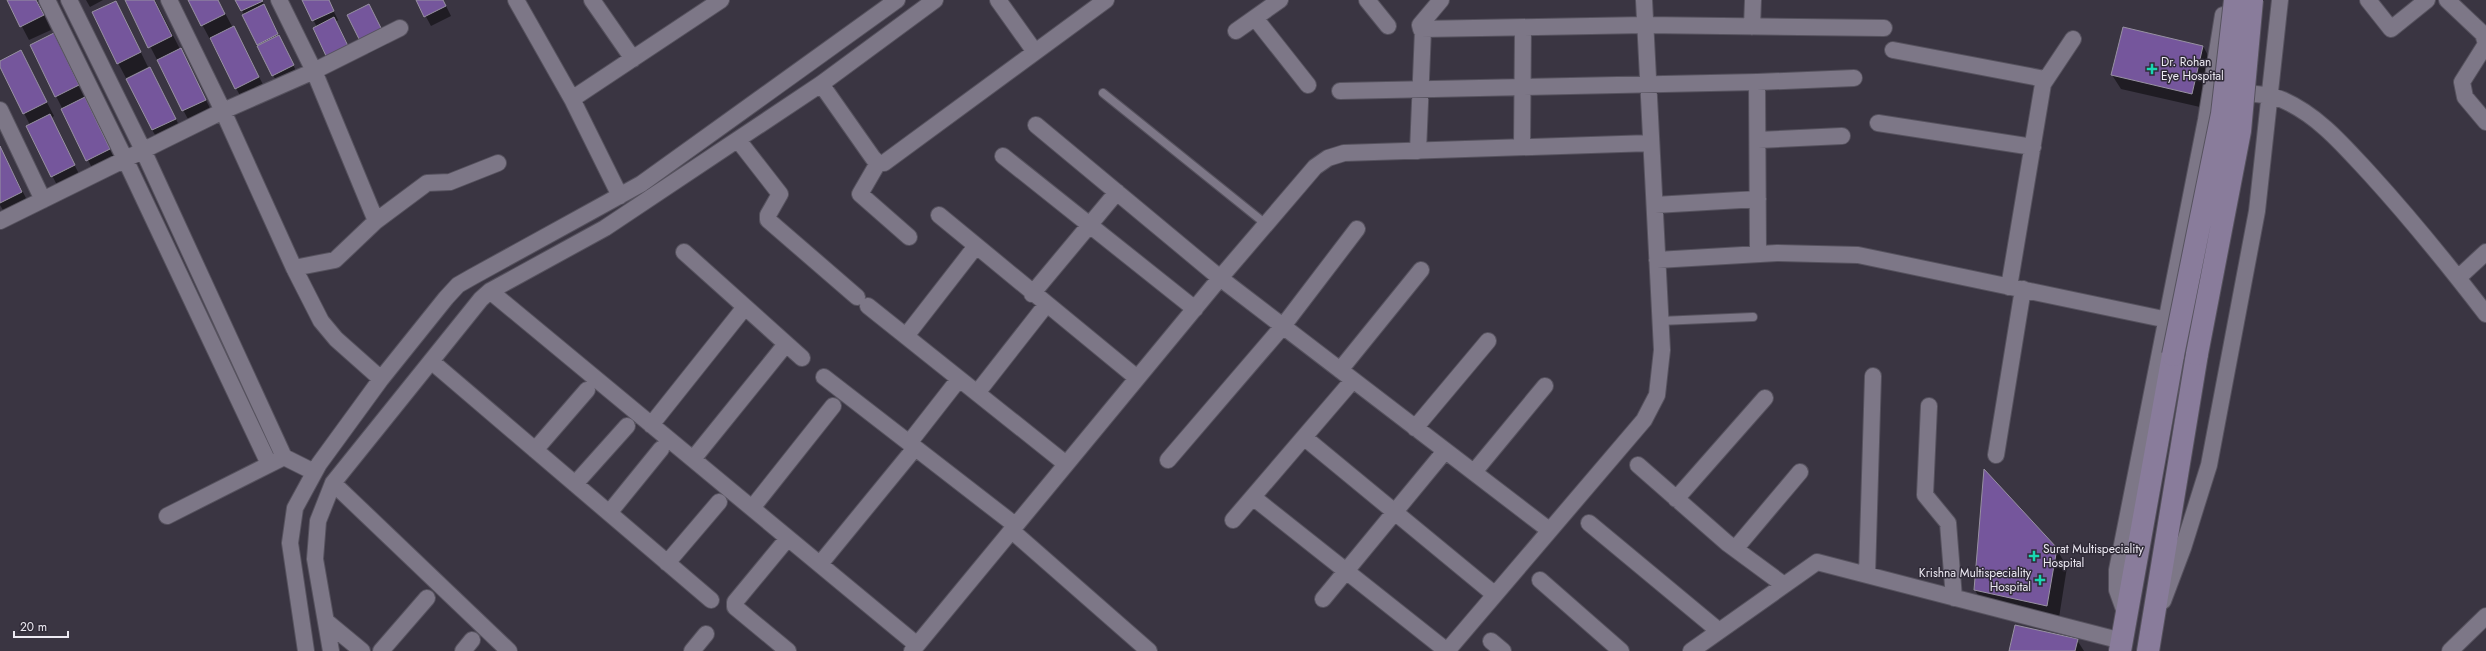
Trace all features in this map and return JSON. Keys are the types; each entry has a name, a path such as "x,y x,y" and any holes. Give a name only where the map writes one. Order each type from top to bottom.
{"main road":[{"path":"2235,0 2222,114 2173,355 2123,637 2150,641 2197,354 2240,131 2252,0"},
{"path":"2144,524 2169,527"}],"street":[{"path":"47,0 126,161 269,464"},
{"path":"69,0 143,150 284,457 314,472"},
{"path":"169,0 223,111 294,268 327,330 381,379"},
{"path":"279,0 314,71 376,221"},
{"path":"516,0 572,99 620,196"},
{"path":"592,0 632,59"},
{"path":"572,99 721,0"},
{"path":"306,651 290,543 295,508 314,472 381,379 458,286 620,196 654,175 897,0"},
{"path":"331,651 315,559 315,542 318,521 332,483 430,360 481,299 490,292 587,239 738,140 821,84 935,0"},
{"path":"998,0 1035,52"},
{"path":"878,163 884,163 892,159 1106,0"},
{"path":"1236,31 1280,0"},
{"path":"1367,0 1388,26"},
{"path":"1418,151 1423,30 1420,24 1442,0"},
{"path":"1254,498 1447,651 1494,594 1644,420 1657,395 1662,350 1644,0"},
{"path":"1752,27 1753,0"},
{"path":"1691,651 1817,562 1954,598 2123,637 2117,590 2117,570 2168,320 2211,90 2226,0"},
{"path":"2150,641 2183,548 2209,465 2257,211 2271,96 2280,0"},
{"path":"2368,0 2391,29 2427,0"},
{"path":"2447,0 2483,34 2486,44 2462,82 2465,97 2486,122"},
{"path":"1255,18 1308,85"},
{"path":"1423,30 1645,25 1884,28"},
{"path":"0,221 126,161 143,150 223,111 314,71 400,28"},
{"path":"1522,147 1524,86 1523,28"},
{"path":"1996,455 2033,147 2045,79 2074,39"},
{"path":"1893,50 2045,79"},
{"path":"1340,91 1648,83 1757,82 1854,78"},
{"path":"1757,82 1758,254"},
{"path":"821,84 878,163"},
{"path":"2211,90 2271,96 2307,112 2336,138 2393,199 2486,314"},
{"path":"0,110 44,200"},
{"path":"1878,123 2033,147"},
{"path":"1036,125 1220,278 1549,530"},
{"path":"1758,140 1842,136"},
{"path":"738,140 780,194 768,215 768,220 863,302 1066,464"},
{"path":"490,292 820,564 914,648 1220,278 1267,225 1315,167 1328,158 1344,153 1651,143"},
{"path":"1003,156 1195,309"},
{"path":"294,268 335,260 376,221 427,183 450,182 498,163"},
{"path":"878,163 860,194 909,237"},
{"path":"1032,294 1117,192"},
{"path":"1655,205 1758,199"},
{"path":"939,215 1032,294 1137,378"},
{"path":"575,220 587,239"},
{"path":"1168,460 1283,326 1358,229"},
{"path":"906,336 976,246"},
{"path":"684,252 802,358"},
{"path":"2458,278 2486,252"},
{"path":"1657,260 1758,254 1858,255 2168,320"},
{"path":"1340,370 1421,270"},
{"path":"977,393 1046,305"},
{"path":"650,425 745,307"},
{"path":"1415,428 1488,341"},
{"path":"693,459 786,344"},
{"path":"430,360 711,600"},
{"path":"1867,575 1873,376"},
{"path":"824,377 912,445 1013,528 1149,651"},
{"path":"820,564 912,445 959,379"},
{"path":"1233,520 1254,498 1353,380"},
{"path":"1474,472 1545,386"},
{"path":"535,450 587,390"},
{"path":"1676,499 1765,398"},
{"path":"752,508 833,406"},
{"path":"1929,406 1925,495 1948,523 1954,598"},
{"path":"575,484 626,426"},
{"path":"1305,438 1494,594"},
{"path":"609,513 661,449"},
{"path":"1323,599 1348,571 1445,451"},
{"path":"167,516 284,457"},
{"path":"1638,465 1735,549 1784,586"},
{"path":"1735,549 1800,472"},
{"path":"332,483 509,651"},
{"path":"667,563 719,502"},
{"path":"1589,523 1719,631"},
{"path":"788,538 735,602 735,607 788,651"},
{"path":"1540,580 1621,651"},
{"path":"381,651 426,598"},
{"path":"2450,651 2486,616"},
{"path":"327,622 362,651"},
{"path":"692,651 706,634"},
{"path":"1491,641 1503,651"}],"lane":[{"path":"1102,93 1267,225"},
{"path":"1660,321 1753,317"}],"building":[{"path":"7,0 36,0 44,15 20,27"},
{"path":"125,0 154,0 172,36 148,48"},
{"path":"188,0 218,0 225,14 201,26"},
{"path":"235,0 262,0 263,1 241,11"},
{"path":"302,0 329,0 334,11 312,21"},
{"path":"416,0 443,0 446,6 424,17"},
{"path":"116,1 141,52 117,64 92,12"},
{"path":"264,4 278,34 257,45 242,15"},
{"path":"369,4 384,34 362,45 347,15"},
{"path":"334,17 349,48 327,58 313,28"},
{"path":"234,26 259,77 235,89 210,38"},
{"path":"2123,27 2203,46 2192,94 2111,75"},
{"path":"54,33 79,85 55,97 30,45"},
{"path":"279,35 294,65 272,76 257,46"},
{"path":"181,48 206,100 182,111 157,60"},
{"path":"21,50 47,102 23,114 0,67 0,61"},
{"path":"150,67 176,119 152,130 126,79"},
{"path":"85,97 110,149 86,161 61,109"},
{"path":"50,114 75,165 51,177 26,126"},
{"path":"0,146 22,192 0,203"},
{"path":"1984,469 2057,548 2047,606 1974,590"},
{"path":"2015,625 2078,639 2075,651 2009,651"}],"place":[{"name":"Dr. Rohan Eye Hospital","path":"2152,69"},
{"name":"Surat Multispeciality Hospital","path":"2034,556"},
{"name":"Krishna Multispeciality Hospital","path":"2040,580"}]}
